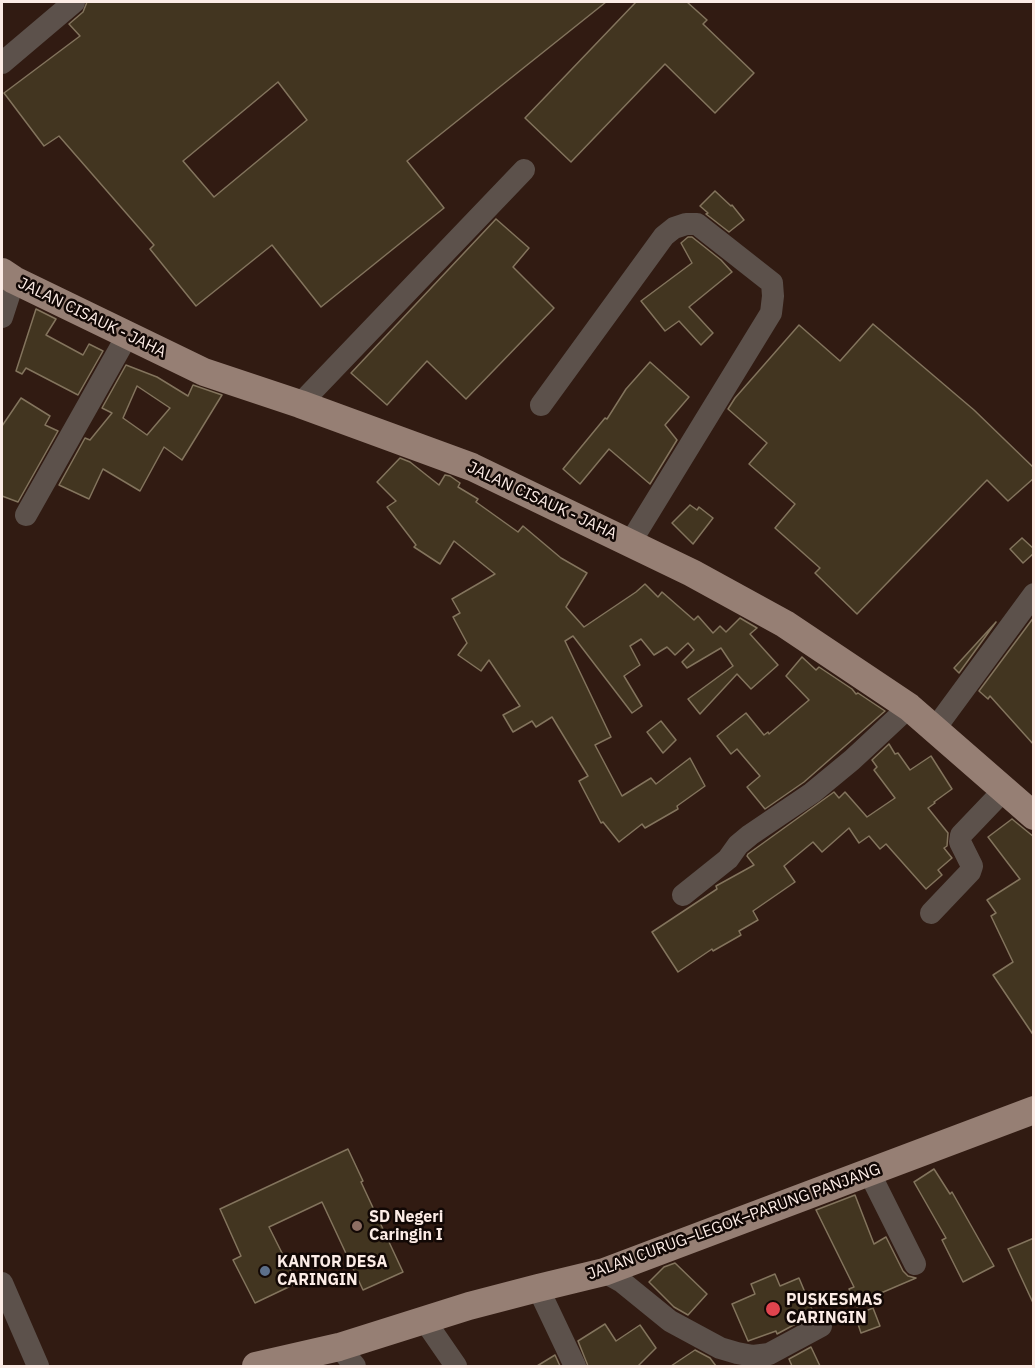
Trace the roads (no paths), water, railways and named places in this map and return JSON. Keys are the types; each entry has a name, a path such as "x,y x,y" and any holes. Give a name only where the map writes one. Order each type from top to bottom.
{"main road":[{"name":"JALAN CISAUK - JAHA","path":"8,276 204,372 300,404 472,467 630,543 785,624 909,707 1034,816"},
{"name":"JALAN CURUG–LEGOK–PARUNG PANJANG","path":"256,1366 347,1357 425,1321 469,1306 604,1272 1034,1110"}],"street":[{"path":"2,63 74,2"},
{"path":"300,404 524,170"},
{"path":"541,405 664,236 674,228 686,224 697,224 772,283 771,313 630,543"},
{"path":"2,317 8,276"},
{"path":"26,515 127,336"},
{"path":"934,730 1034,594"},
{"path":"683,895 728,858 738,844 812,793 852,760 909,707"},
{"path":"931,913 970,872 972,867 960,842 961,835 1004,790"},
{"path":"869,1173 915,1264"},
{"path":"604,1272 622,1282 670,1321 720,1348 736,1353 753,1356 769,1354 821,1326"},
{"path":"2,1283 38,1366"},
{"path":"538,1288 575,1366"},
{"path":"425,1321 456,1366"}],"place":[{"name":"SD Negeri Caringin I","path":"357,1226"},
{"name":"KANTOR DESA CARINGIN","path":"265,1271"},
{"name":"PUSKESMAS CARINGIN","path":"773,1309"}]}
